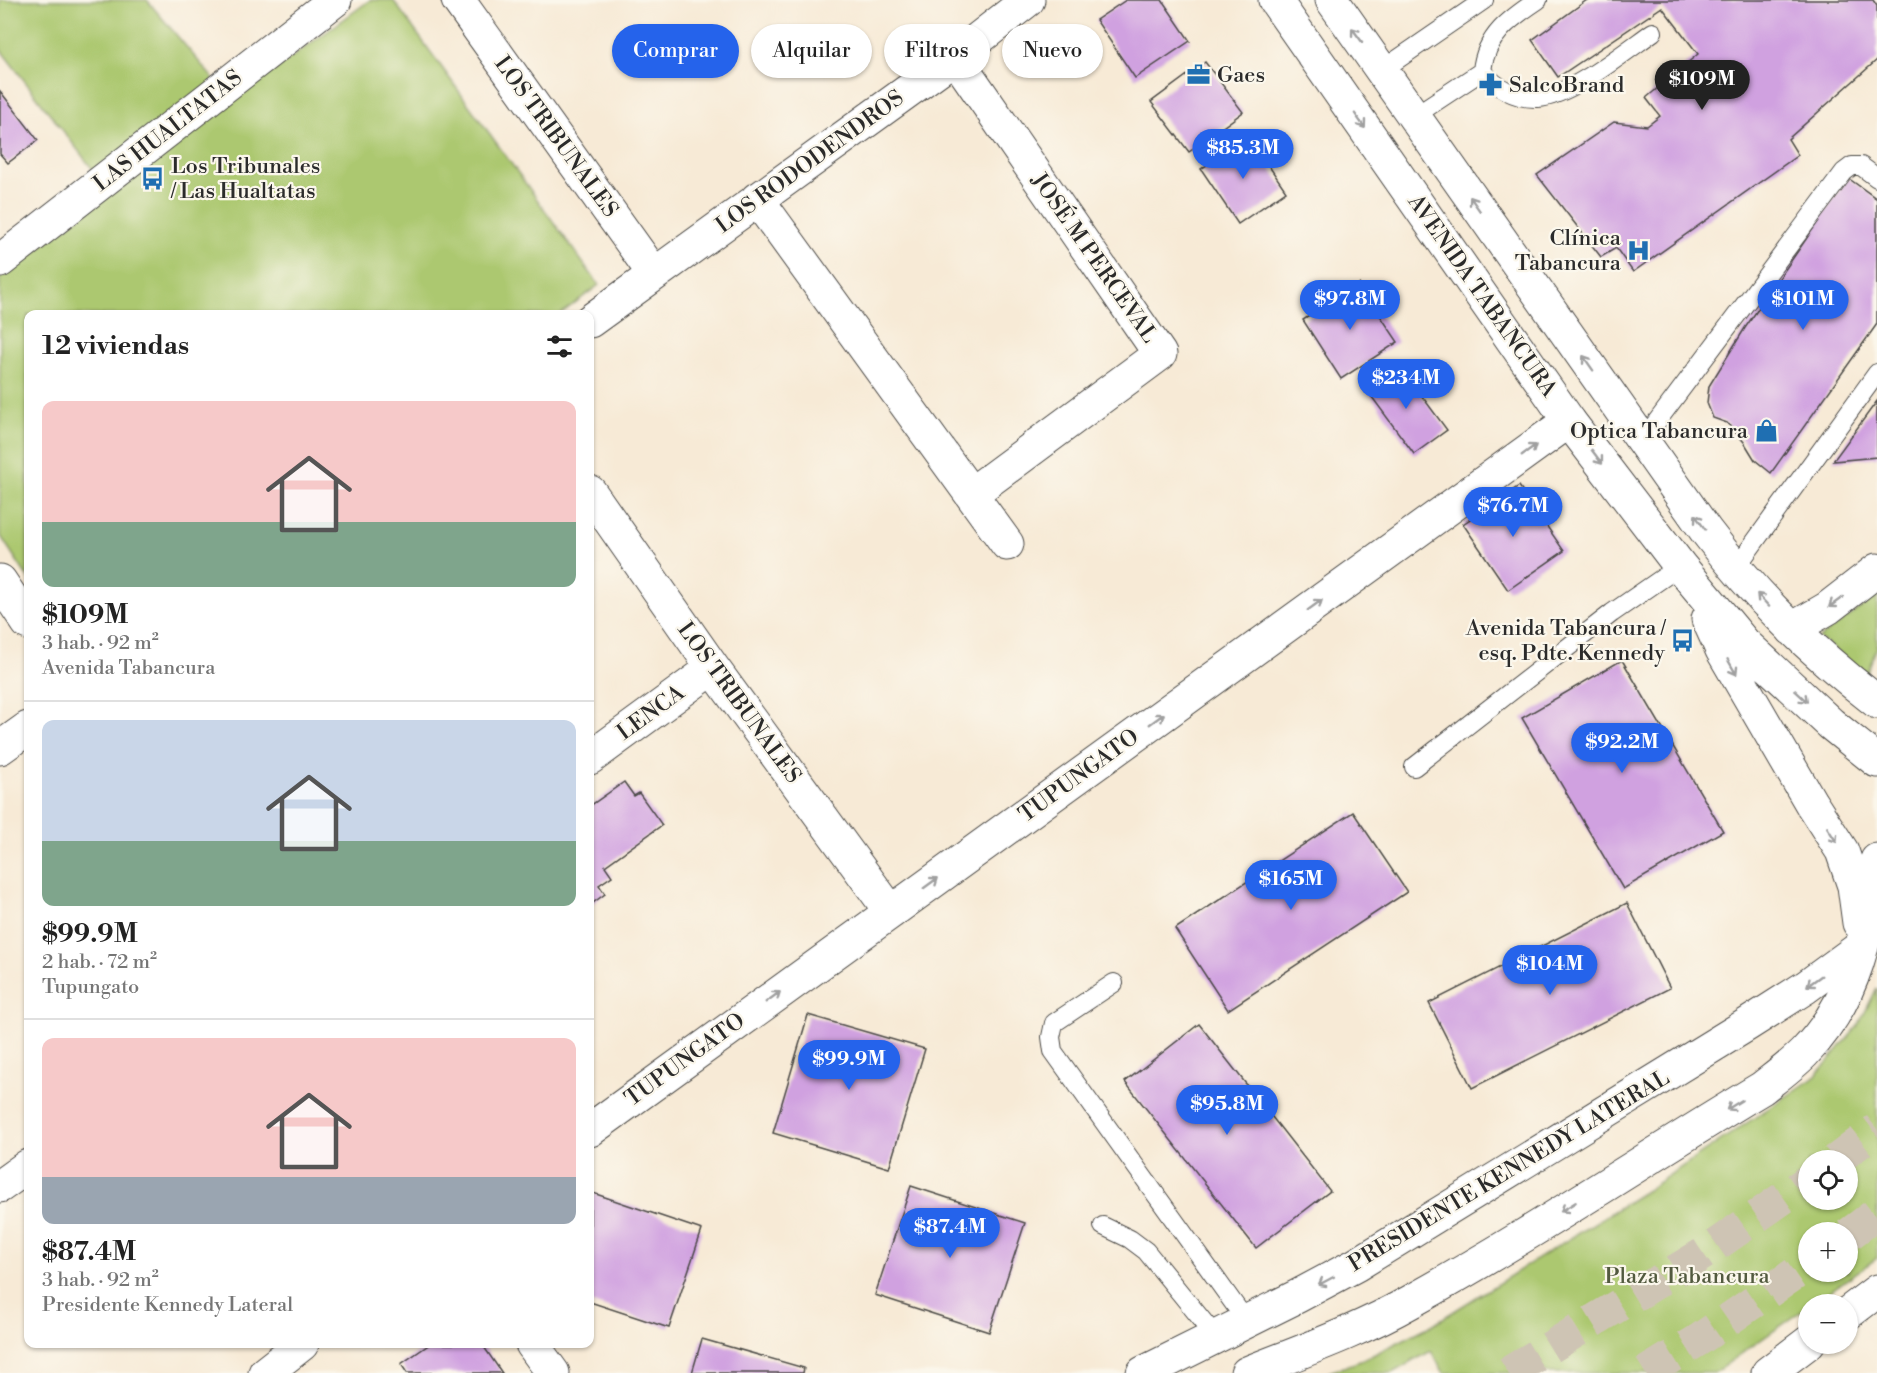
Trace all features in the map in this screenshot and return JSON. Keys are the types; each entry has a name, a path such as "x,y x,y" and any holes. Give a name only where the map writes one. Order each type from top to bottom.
{"street":[{"name":"LAS HUALTATAS","path":"0,261 335,0"},
{"name":"LOS TRIBUNALES","path":"458,0 654,274"},
{"name":"LOS RODODENDROS","path":"990,30 1028,0"},
{"path":"1332,0 1735,569 1792,629 1877,702"},
{"path":"1277,2 1352,79 1384,106 1414,116"},
{"name":"AVENIDA TABANCURA","path":"1277,2 1569,421 1685,571 1744,643 1831,724 1877,761"},
{"name":"LOS RODODENDROS","path":"594,318 926,78"},
{"name":"JOSÉ M PERCEVAL","path":"969,78 1160,354 971,494"},
{"path":"757,199 1007,544"},
{"name":"TUPUNGATO","path":"594,1127 1569,421"},
{"name":"LOS TRIBUNALES","path":"594,498 713,668 891,912"},
{"path":"1792,629 1828,608 1877,570"},
{"path":"1685,571 1722,650 1811,803 1842,851 1854,886 1862,946"},
{"path":"0,581 24,617"},
{"name":"LENCA","path":"594,755 713,668"},
{"path":"0,748 24,731"},
{"path":"1247,1373 1347,1333 1409,1303 1513,1242 1762,1088 1803,1053 1821,1033 1837,1011 1850,986 1872,902 1877,860"},
{"name":"PRESIDENTE KENNEDY LATERAL","path":"1143,1373 1247,1322 1366,1259 1748,1024 1806,987 1862,946"},
{"path":"0,1186 24,1169"},
{"path":"1858,1305 1877,1291"},
{"path":"265,1373 297,1348"},
{"path":"535,1348 552,1373"},
{"path":"1768,1373 1798,1350"}],"lane":[{"path":"1382,70 1484,0"},
{"path":"1538,0 1506,23 1491,41 1483,57 1482,71 1490,81 1507,91 1522,96 1539,98 1559,93 1587,77 1653,32"},
{"path":"1414,116 1482,71"},
{"path":"1643,440 1844,172 1852,166 1861,166 1877,178"},
{"path":"1735,569 1877,373"},
{"path":"1414,767 1612,613 1685,571"},
{"path":"1114,983 1054,1023 1051,1037 1053,1051 1247,1322"},
{"path":"1103,1226 1130,1239 1146,1251 1216,1337"}],"green space":[{"path":"0,0 147,0 232,101 370,0 393,0 599,285 566,310 24,310 24,572 0,535 0,278 111,193 0,49"},
{"path":"1877,596 1877,647 1866,674 1819,638"},
{"name":"Plaza Tabancura","path":"1877,988 1877,1258 1858,1271 1858,1222 1798,1222 1798,1282 1843,1282 1826,1294 1798,1294 1798,1314 1714,1373 1444,1373 1431,1351 1392,1373 1327,1373 1363,1360 1432,1325 1647,1190 1815,1077 1858,1026"}],"building":[{"path":"1126,0 1162,0 1190,41 1135,78 1103,30 1103,24 1099,24 1096,20"},
{"path":"1587,0 1873,0 1877,6 1877,60 1788,139 1798,155 1633,272 1616,248 1601,257 1537,175 1614,122 1647,126 1660,116 1646,98 1698,54 1662,7 1558,77 1532,40"},
{"path":"1205,62 1243,112 1189,152 1151,102"},
{"path":"0,91 38,140 8,163 0,154"},
{"path":"1249,137 1286,191 1238,224 1201,169"},
{"path":"1848,178 1877,199 1877,324 1771,473 1755,460 1744,442 1727,423 1713,418 1707,403 1709,386 1745,328"},
{"path":"1359,284 1398,342 1341,379 1303,320"},
{"path":"1399,365 1447,430 1414,454 1366,389"},
{"path":"1877,401 1877,457 1833,461"},
{"path":"1519,486 1564,551 1508,590 1463,524"},
{"path":"1622,660 1723,831 1623,889 1522,718"},
{"path":"624,782 634,796 639,793 662,825 605,866 612,876 599,885 605,894 594,902 594,803"},
{"path":"1353,812 1407,892 1228,1010 1175,929"},
{"path":"1627,903 1670,988 1472,1088 1429,1003"},
{"path":"808,1015 925,1049 889,1168 773,1133"},
{"path":"1199,1024 1330,1191 1256,1248 1125,1082"},
{"path":"911,1186 1025,1223 989,1332 875,1295"},
{"path":"594,1193 702,1230 669,1328 594,1303"},
{"path":"702,1339 804,1368 803,1373 692,1373"},
{"path":"424,1348 485,1348 502,1373 407,1373 401,1364"}],"tunnel":[{"path":"1849,1150 1877,1129"},
{"path":"1508,1373 1703,1254 1798,1188"},
{"path":"1858,1227 1877,1213"},
{"path":"1645,1373 1697,1341 1798,1272"}],"place":[{"name":"Gaes","path":"1199,75"},
{"name":"SalcoBrand","path":"1491,85"},
{"name":"Los Tribunales / Las Hualtatas","path":"153,179"},
{"name":"Clínica Tabancura","path":"1639,251"},
{"name":"Optica Tabancura","path":"1766,431"},
{"name":"Avenida Tabancura / esq. Pdte. Kennedy","path":"1683,641"}]}
